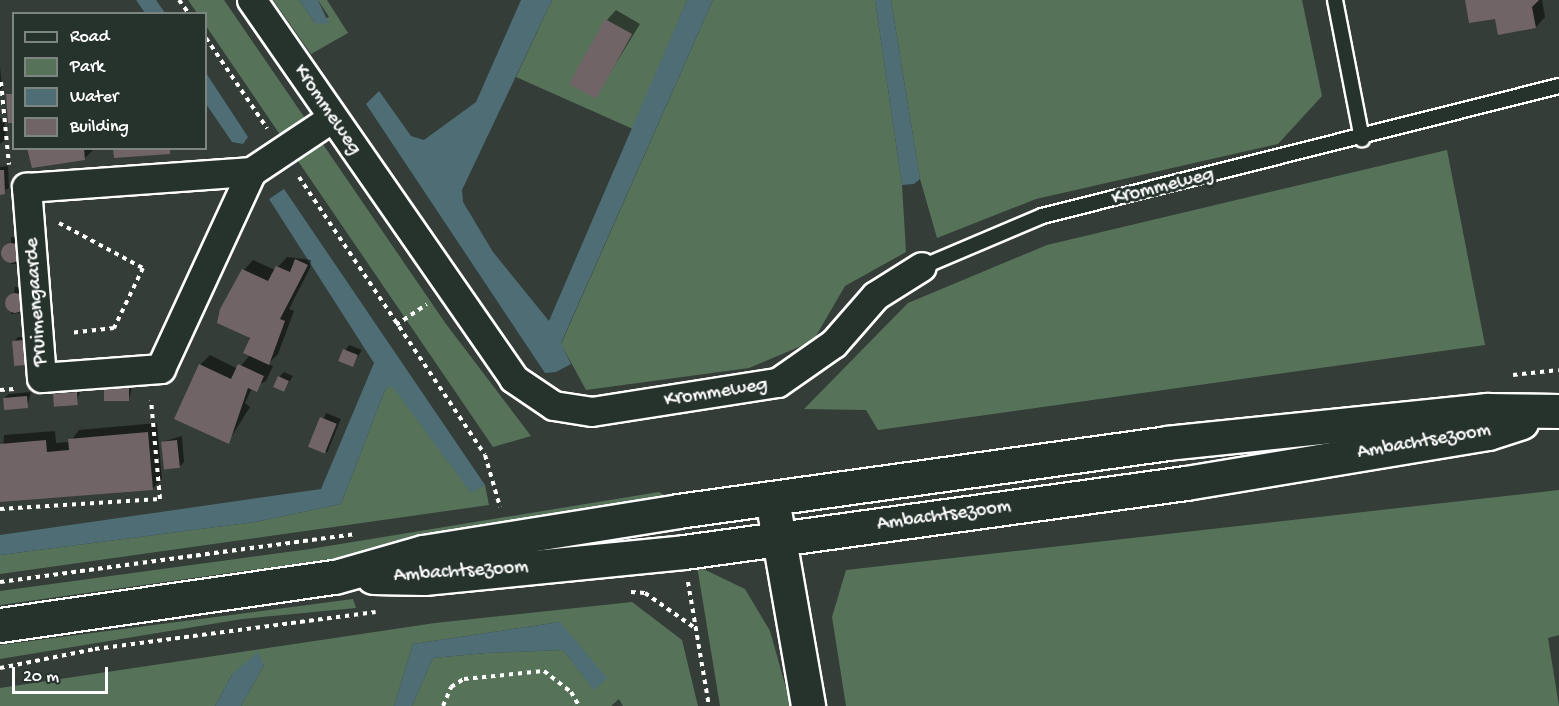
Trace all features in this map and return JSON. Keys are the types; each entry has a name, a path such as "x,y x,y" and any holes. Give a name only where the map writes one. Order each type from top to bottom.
{"street":[{"name":"Krommeweg","path":"252,0 514,379 554,406 592,412 778,384 834,344 876,296 922,267"},
{"name":"Pruimengaarde","path":"148,370 42,378 27,188 252,172 284,153 333,118"},
{"path":"148,370 161,369 252,172"},
{"name":"Ambachtsezoom","path":"0,625 335,577 423,552 1166,443 1487,411 1553,412"},
{"name":"Ambachtsezoom","path":"335,577 424,578 684,552 1186,483 1488,433 1553,412"},
{"path":"772,500 808,706"}],"lane":[{"path":"1335,0 1362,139"},
{"name":"Krommeweg","path":"922,267 1042,216 1362,139 1559,86"}],"path":[{"path":"207,39 396,326 485,455 497,500"},
{"path":"1,82 10,173"},
{"path":"0,390 37,387 70,332 114,328 143,268 48,217 30,218"},
{"path":"396,326 450,289"},
{"path":"0,509 160,499 148,370"},
{"path":"490,512 501,510"},
{"path":"0,582 367,532"},
{"path":"684,552 709,706"},
{"path":"625,592 645,593 695,628"},
{"name":"Ambachtsezoom","path":"0,668 95,649 388,611"},
{"path":"443,706 451,687 464,679 544,671 571,692 579,706"}],"green space":[{"path":"188,0 224,0 446,324 531,436 493,447 207,27 207,12 196,12"},
{"path":"273,0 299,0 315,23 329,17 318,0 327,0 348,33 311,54"},
{"path":"552,0 687,0 633,129 516,77"},
{"path":"713,0 875,0 902,185 906,252 845,286 813,341 749,368 586,390 561,344"},
{"path":"891,0 1302,0 1322,96 1278,144 1036,199 937,238 920,179"},
{"path":"1447,150 1485,345 878,430 866,410 804,409 908,303 1047,245"},
{"path":"392,385 471,492 485,485 489,505 0,574 0,555 255,522 341,504 385,390"},
{"path":"1559,490 1559,635 1548,638 1559,706 846,706 832,617 846,570"},
{"path":"659,492 667,497 467,540 0,605 0,591 310,549"},
{"path":"697,566 745,589 770,631 791,706 720,706"},
{"path":"353,599 356,608 242,619 0,659 0,645"},
{"path":"632,602 682,640 698,706 623,706 619,699 611,706 412,706 433,658 486,653 563,650 594,689 560,622 413,644 394,706 241,706 264,665 233,673 215,706 0,706 0,688 435,623"}],"water":[{"path":"136,0 156,0 164,12 144,12"},
{"path":"299,0 318,0 329,24 315,23"},
{"path":"521,0 552,0 462,190 463,202 493,252 549,321 687,0 713,0 561,343 571,364 556,372 545,373 366,104 379,91 411,136 424,140 476,102"},
{"path":"875,0 891,0 920,179 914,184 902,185"},
{"path":"207,75 248,137 243,144 232,142 207,105"},
{"path":"284,189 485,485 471,493 392,386 385,390 341,504 255,522 0,555 0,535 321,489 374,363 269,199"},
{"path":"560,622 607,678 594,690 563,650 486,653 433,658 412,706 394,706 413,644"},
{"path":"258,652 264,665 241,706 215,706 233,673"}],"building":[{"path":"1465,0 1539,0 1532,7 1536,28 1498,35 1495,19 1469,23"},
{"path":"605,19 632,34 596,99 569,84"},
{"path":"6,94 12,94 12,123 8,123"},
{"path":"28,150 84,150 85,160 32,168"},
{"path":"113,150 170,150 170,154 114,158"},
{"path":"0,170 4,170 5,194 0,195"},
{"path":"11,243 18,246 21,253 18,260 11,263 4,260 1,253 4,246"},
{"path":"295,259 308,265 280,319 285,321 269,365 243,353 250,338 217,323 220,309 242,269 268,281 276,266 290,272"},
{"path":"15,293 22,296 25,303 22,310 15,313 8,310 5,303 8,296"},
{"path":"24,340 26,365 14,366 12,341"},
{"path":"343,349 358,355 353,367 338,361"},
{"path":"199,364 231,379 238,364 264,376 257,392 248,388 229,444 174,419"},
{"path":"278,376 289,381 284,392 273,387"},
{"path":"104,388 129,388 129,401 104,401"},
{"path":"77,392 78,405 54,407 53,394"},
{"path":"27,396 28,408 4,410 3,398"},
{"path":"320,417 337,424 325,453 308,447"},
{"path":"148,432 153,490 0,502 0,444 46,440 47,452 69,450 68,439"},
{"path":"177,440 180,468 164,470 161,442"}]}
